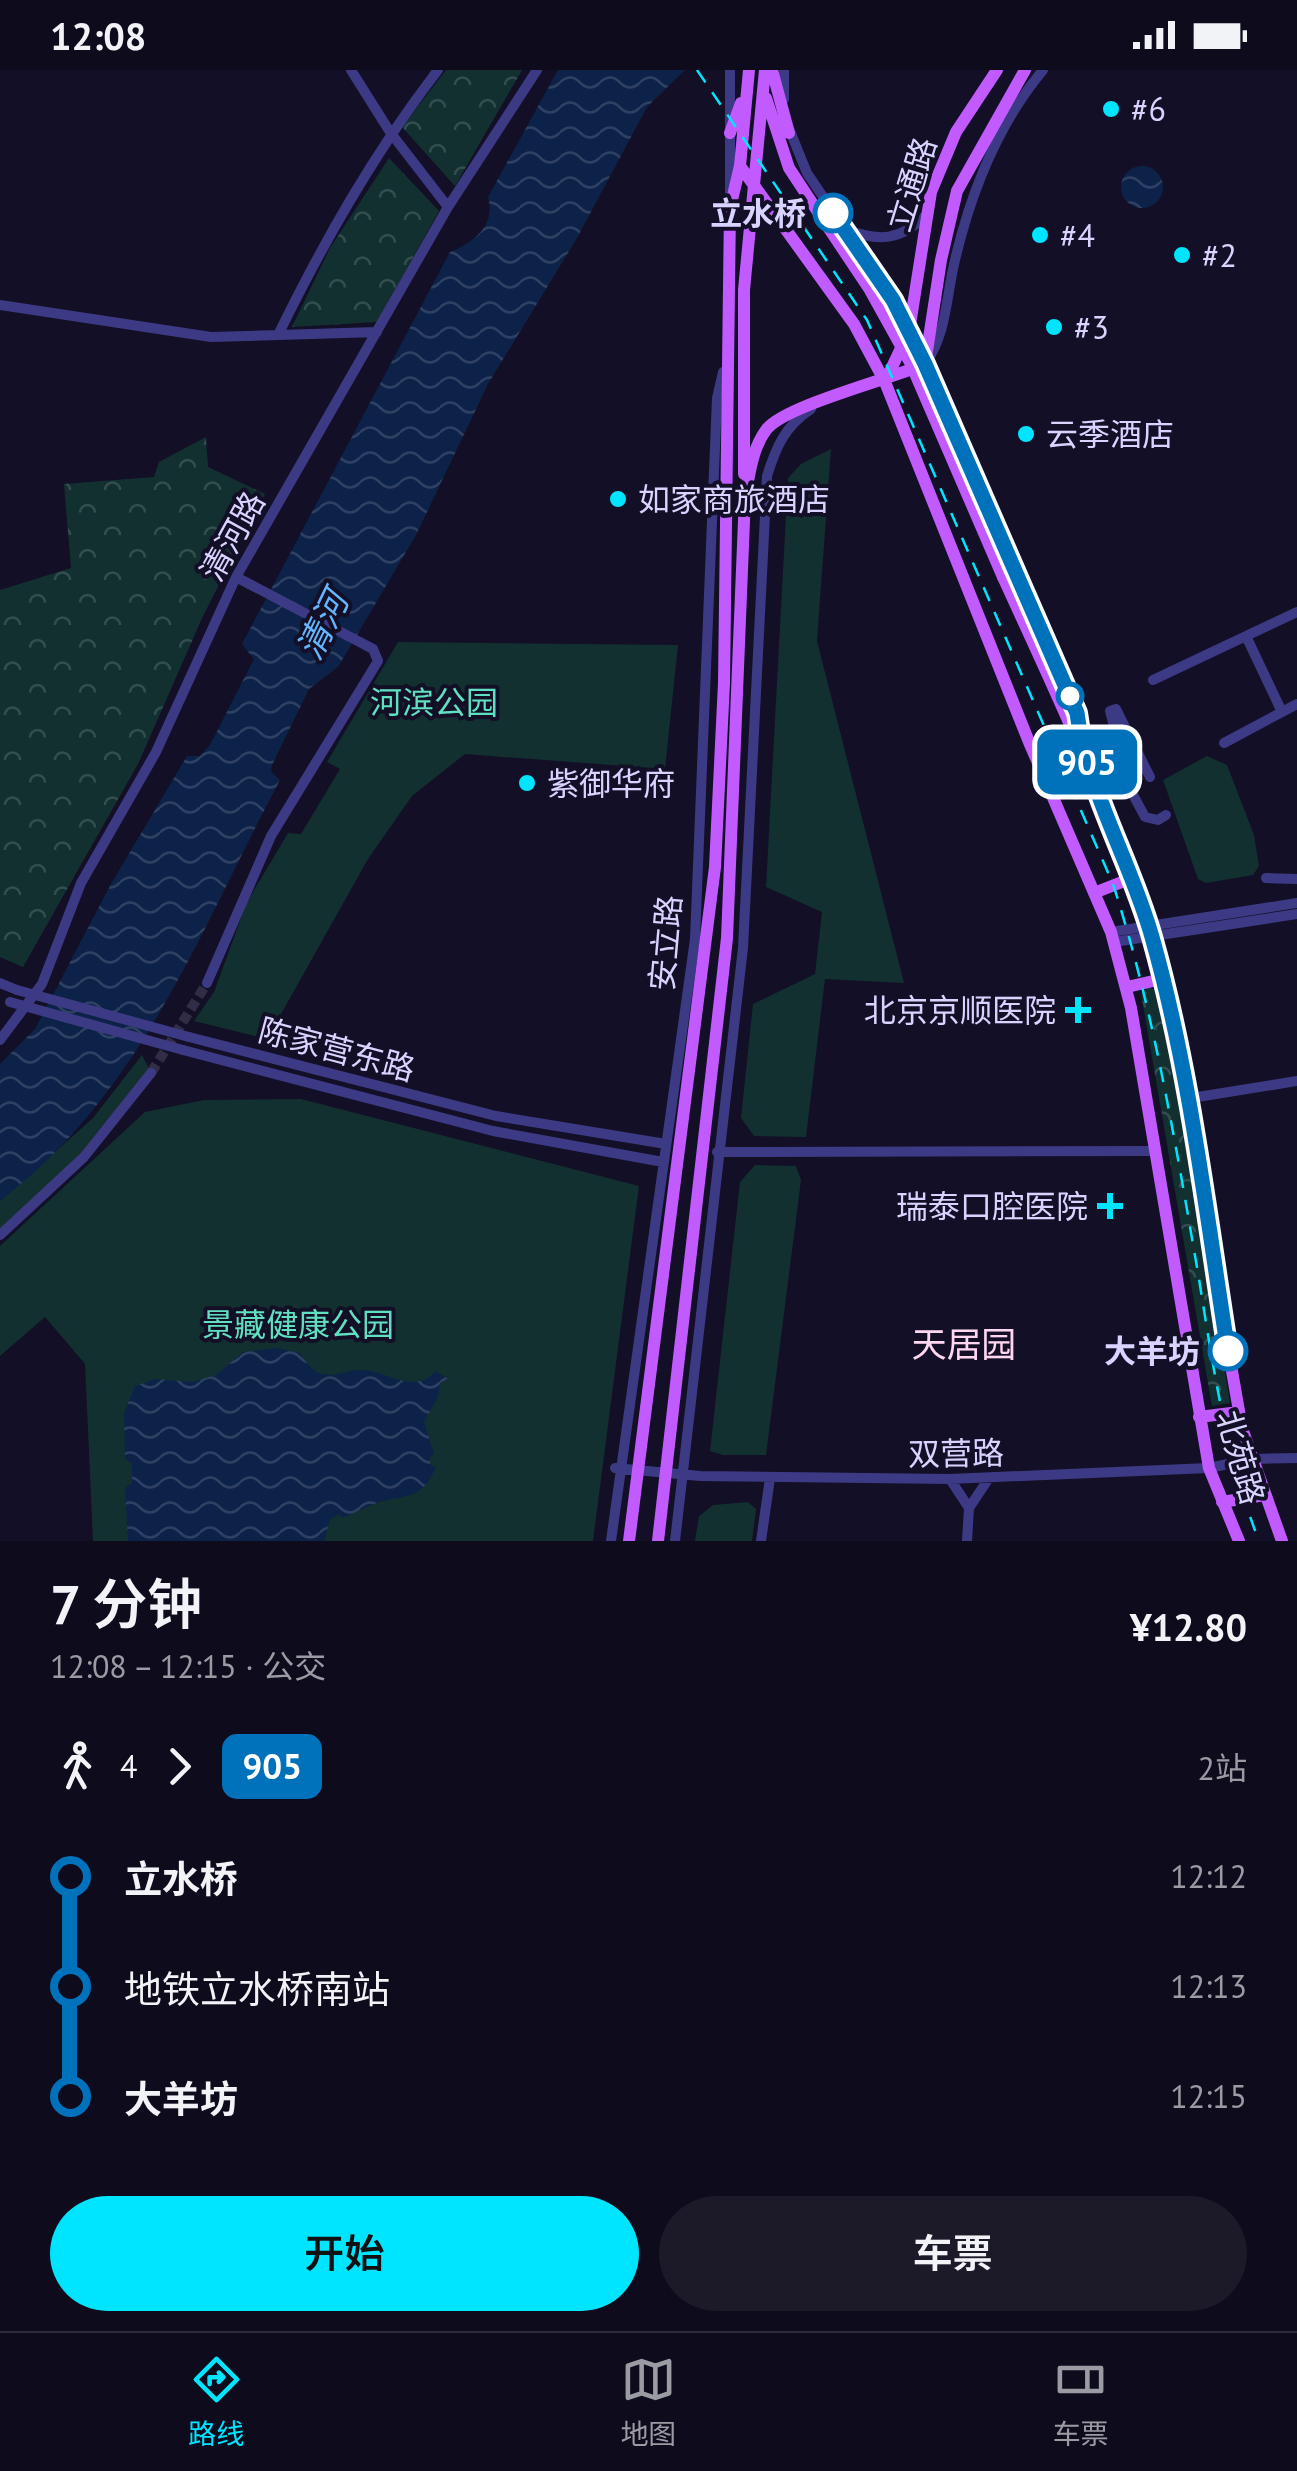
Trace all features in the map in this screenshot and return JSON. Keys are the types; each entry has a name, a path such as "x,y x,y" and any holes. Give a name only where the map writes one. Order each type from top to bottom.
{"main road":[{"name":"安立路","path":"630,1541 715,867 724,683 730,208 740,166 749,70"},
{"path":"768,70 790,133"},
{"name":"安立路","path":"658,1541 726,938 745,496 744,290 752,177 768,70"},
{"name":"立通路","path":"885,382 908,331 926,215 956,132 997,70"},
{"name":"立通路","path":"925,364 941,260 957,192 1025,70"},
{"name":"北苑路","path":"763,85 780,149 870,290 911,364 1082,750 1132,878 1162,980 1239,1412 1282,1541"},
{"path":"730,133 747,86"},
{"name":"北苑路","path":"740,166 752,177 854,324 885,382 1113,937 1126,986 1156,1151 1209,1468 1238,1541"},
{"name":"安立路","path":"745,496 755,447 769,425 794,409 885,382 925,364"},
{"path":"1094,892 1132,878"},
{"path":"1126,986 1162,980"},
{"path":"1200,1417 1239,1412"},
{"path":"1222,1502 1265,1495"}],"street":[{"path":"351,70 390,132 448,207"},
{"path":"278,335 324,242 390,132 438,70"},
{"name":"清河路","path":"0,1040 42,984 81,883 156,752 236,577 448,207 536,70"},
{"name":"安立路","path":"730,70 730,208"},
{"name":"北苑路","path":"784,70 790,133 807,173 893,300 925,364 1077,713 1082,750"},
{"path":"925,364 941,340 966,214 1019,99 1042,70"},
{"path":"844,229 876,239 890,238 909,233 926,215"},
{"path":"0,305 138,329 211,337 377,332"},
{"name":"安立路","path":"611,1541 617,1468 695,939 718,398 729,347"},
{"name":"安立路","path":"675,1541 706,1295 717,1152 747,894 767,476 776,445 796,420 820,402"},
{"path":"207,982 271,836 378,661 373,649 236,577"},
{"path":"1153,680 1297,612"},
{"path":"1246,636 1282,712"},
{"path":"1224,743 1297,704"},
{"path":"1150,777 1116,708 1110,711 1132,791 1145,817 1158,820 1166,815"},
{"path":"1266,878 1297,880"},
{"path":"1113,937 1297,903"},
{"path":"1150,931 1297,914"},
{"name":"陈家营东路","path":"0,983 189,1037 496,1116 666,1144"},
{"name":"陈家营东路","path":"5,999 493,1131 663,1162"},
{"path":"0,1235 55,1188 151,1073"},
{"path":"1185,1099 1297,1081"},
{"path":"717,1152 1156,1151"},
{"name":"双营路","path":"617,1468 684,1476 950,1479 1209,1468 1252,1460 1297,1458"},
{"path":"762,1541 770,1478"},
{"path":"967,1541 969,1508 990,1478"},
{"path":"950,1479 969,1508"}],"green space":[{"path":"446,70 522,70 455,186 402,127"},
{"path":"389,158 439,211 377,322 292,327 330,248"},
{"path":"206,437 208,467 265,494 203,616 138,764 23,967 0,957 0,590 71,568 64,484 154,477 159,462"},
{"path":"831,449 817,641 904,983 825,979 806,1137 754,1136 741,1118 753,1004 815,974 822,912 766,887 788,478 801,464"},
{"name":"河滨公园","path":"398,642 678,645 665,769 465,754 412,796 368,859 267,1039 194,1021 214,992 247,902 288,833 301,834 340,769 327,762"},
{"path":"1207,756 1227,765 1254,835 1259,866 1253,875 1206,883 1198,879 1163,780"},
{"path":"1148,987 1156,990 1177,1086 1230,1403 1212,1406 1141,993"},
{"path":"142,1055 151,1073 84,1157 0,1235 0,1201 93,1118"},
{"name":"景藏健康公园","path":"301,1099 639,1186 593,1541 93,1541 85,1364 45,1317 0,1356 0,1246 145,1112 204,1100"},
{"path":"755,1165 796,1166 801,1180 766,1455 723,1455 710,1451 740,1182"},
{"path":"748,1502 756,1509 752,1541 695,1541 699,1516 713,1505"}],"water":[{"name":"清河","path":"558,70 685,70 647,107 577,238 488,384 416,535 338,667 309,689 272,765 271,772 280,780 162,1007 92,1111 49,1158 0,1201 0,1064 35,1029 111,884 187,756 200,756 210,745 254,659 242,644 450,252 475,238 486,225 488,197"},
{"path":"1142,166 1157,172 1163,187 1157,202 1142,208 1127,202 1121,187 1127,172"},
{"path":"276,1348 300,1353 312,1369 323,1374 362,1370 419,1382 436,1371 448,1379 440,1383 438,1397 424,1422 434,1454 429,1458 431,1466 436,1466 426,1484 407,1496 342,1518 339,1514 330,1520 324,1541 128,1541 125,1488 132,1483 132,1464 125,1459 124,1413 135,1386 155,1379 192,1382 216,1375 243,1352"}],"tunnel":[{"path":"151,1073 207,983"}],"railway":[{"path":"697,70 867,320 1113,884 1162,1077 1229,1442 1259,1541"}],"bus line":[{"name":"905","path":"833,213 893,300 925,364 1077,713 1082,750 1120,842 1152,936 1207,1216 1228,1351"}],"place":[{"name":"#6","path":"1111,109"},
{"name":"立水桥","path":"833,213"},
{"name":"#4","path":"1040,235"},
{"name":"#2","path":"1182,255"},
{"name":"#3","path":"1054,327"},
{"name":"云季酒店","path":"1026,434"},
{"name":"如家商旅酒店","path":"618,499"},
{"name":"紫御华府","path":"527,783"},
{"name":"北京京顺医院","path":"1078,1010"},
{"name":"瑞泰口腔医院","path":"1110,1206"},
{"name":"大羊坊","path":"1228,1351"}],"district":[{"name":"天居园","path":"964,1344"}]}
